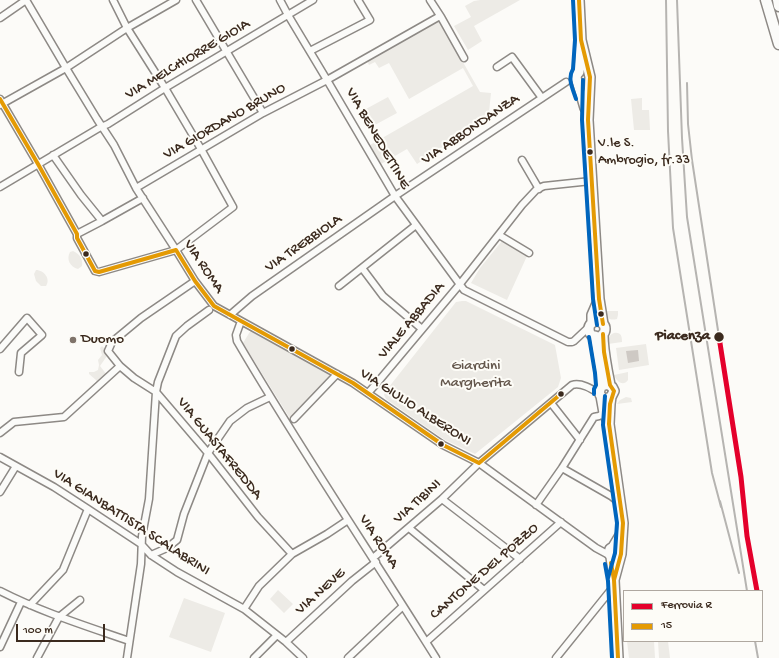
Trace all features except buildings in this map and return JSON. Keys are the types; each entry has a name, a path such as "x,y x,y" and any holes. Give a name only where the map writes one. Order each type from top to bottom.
{"main road":[{"path":"579,0 581,40 578,78 588,120"},
{"path":"766,0 769,5 779,44"},
{"path":"778,0 779,6"},
{"path":"581,40 589,78 588,120 591,181 599,299 603,329 601,381 604,413 609,424"},
{"path":"578,78 584,85 587,84 589,78"},
{"path":"599,299 592,315 590,332 603,329"},
{"path":"591,325 599,321 603,329"},
{"path":"603,391 607,399 611,397 609,424 621,504 623,529 614,553 618,658"}],"street":[{"path":"0,18 26,0"},
{"name":"VIA ROMA","path":"26,0 114,145 136,188 176,250 194,282 214,306 241,321 236,335 237,341 270,397 436,658"},
{"path":"113,0 128,28 201,149 233,207 176,250 99,272 95,271 77,238 77,234 38,164 1,103 66,68 128,28 176,0"},
{"path":"196,0 263,113"},
{"name":"VIA BENEDETTINE","path":"280,0 395,196 464,290 568,342 574,341 591,325"},
{"name":"VIA MELCHIORRE GIOIA","path":"0,188 313,0"},
{"path":"310,51 370,20 358,0"},
{"path":"430,0 464,58"},
{"name":"VIA GIORDANO BRUNO","path":"136,188 263,113 327,80 440,16"},
{"name":"VIA ABBONDANZA","path":"497,67 512,57 542,98"},
{"name":"VIA ABBONDANZA","path":"395,196 566,82 578,78"},
{"path":"53,155 81,195 102,221"},
{"path":"522,160 539,189 544,186 591,181"},
{"name":"VIALE ABBADIA","path":"368,393 460,284 522,206 539,189"},
{"name":"VIA TREBBIOLA","path":"230,315 252,296 395,196"},
{"path":"77,234 143,198"},
{"path":"339,286 416,225"},
{"path":"499,235 528,253"},
{"path":"362,268 383,296 422,329"},
{"name":"VIA GUASTAFREDDA","path":"194,282 141,318 112,342 108,351 120,366 134,378 156,392 208,453 258,517 292,554"},
{"path":"127,658 141,564 142,536 149,499 156,392 158,382 176,336 209,310"},
{"path":"0,350 28,318 42,335 21,353 19,372"},
{"name":"VIA GIULIO ALBERONI","path":"241,321 337,374 368,393 443,445 479,463 596,548 614,553"},
{"path":"0,433 14,422 64,417 120,366"},
{"name":"VIA GIULIO ALBERONI","path":"294,418 337,374"},
{"name":"VIA TIBINI","path":"374,560 442,499 479,463 572,385 578,384 603,391"},
{"path":"151,555 167,548 177,540 184,514 208,453 230,421 247,408 270,397"},
{"path":"551,403 580,440"},
{"path":"536,505 594,418 604,413"},
{"name":"VIA GIANBATTISTA SCALABRINI","path":"0,457 54,487 88,509 141,544 151,555 177,572 244,609 304,658"},
{"path":"0,492 16,466"},
{"path":"562,468 611,496 621,504"},
{"path":"442,499 520,560"},
{"path":"30,605 63,570 88,509"},
{"path":"244,609 259,586 292,554 348,520"},
{"name":"CANTONE DEL POZZO","path":"426,642 561,522"},
{"path":"409,528 484,590"},
{"name":"VIA NEVE","path":"286,642 374,560"},
{"path":"556,658 614,583"},
{"path":"0,591 21,602 59,617 130,641"},
{"path":"37,658 59,617 80,600"},
{"path":"0,647 21,602"},
{"path":"348,658 403,606"},
{"path":"254,658 277,635"}],"green space":[{"path":"520,0 474,26 482,41 468,50 454,26 471,17 465,6 474,1"},
{"path":"439,20 480,92 491,93 489,112 481,119 479,123 417,164 407,149 381,164 370,145 473,86 463,68 409,99 389,63 379,68 375,62 369,65 367,61"},
{"path":"388,97 397,113 373,126 364,110"},
{"path":"642,98 642,110 649,110 650,130 634,130 631,99"},
{"path":"502,241 527,256 507,300 471,283 480,268"},
{"path":"73,251 79,255 81,259 82,266 78,269 71,265 68,257 70,252"},
{"path":"36,270 39,270 46,275 48,281 46,286 41,286 36,281 34,274"},
{"name":"Giardini Margherita","path":"466,301 555,345 561,378 558,387 475,454 445,440 386,399 384,395 456,302"},
{"path":"606,311 618,311 617,319 612,320 609,318"},
{"path":"251,330 333,376 291,420 243,343"},
{"path":"614,333 621,335 622,342 608,344 609,337"},
{"path":"646,344 649,365 619,370 616,348"},
{"path":"102,346 107,351 107,356 100,366 107,375 98,384 89,372 98,370 98,360 102,355 100,348"},
{"path":"628,372 628,380 624,383 618,381 614,375"},
{"path":"626,397 631,398 632,402 617,404 620,400"},
{"path":"278,590 293,604 284,613 270,599"},
{"path":"184,598 225,613 211,652 169,637"},
{"path":"627,642 654,642 655,658 629,658"},
{"path":"658,642 668,642 670,658 659,658"}],"shaded area":[{"path":"638,350 639,361 628,363 626,351"}],"railway":[{"path":"666,0 668,131 673,228 712,473 721,507"},
{"path":"677,0 682,138 687,217 747,590"},
{"path":"687,83 688,124 692,160 719,337"},
{"path":"720,501 739,573"},
{"path":"755,642 758,658"}],"rail line":[{"name":"R","path":"719,337 741,477 747,536 757,590"}],"transit line":[{"path":"573,0 575,40 571,80 576,99"},
{"name":"15","path":"579,0 581,40 590,77 588,120 599,299 603,324"},
{"path":"583,80 582,120 593,299 597,325"},
{"name":"15","path":"0,99 77,234 77,238 95,271 99,272 176,250 195,281 214,306 353,383 443,445 479,463 562,393"},
{"name":"15","path":"603,334 604,352 610,385 614,391 610,404 609,424 623,523 621,554 614,580"},
{"path":"589,337 595,373 596,385 594,394"},
{"path":"605,396 603,425 617,523 615,553 608,578"},
{"name":"15","path":"611,563 614,580 618,658"},
{"path":"605,564 608,581 612,658"}],"place":[{"name":"V.le S. Ambrogio, fr.33","path":"590,152"},
{"name":"Piacenza","path":"719,337"},
{"name":"Duomo","path":"73,340"}]}
